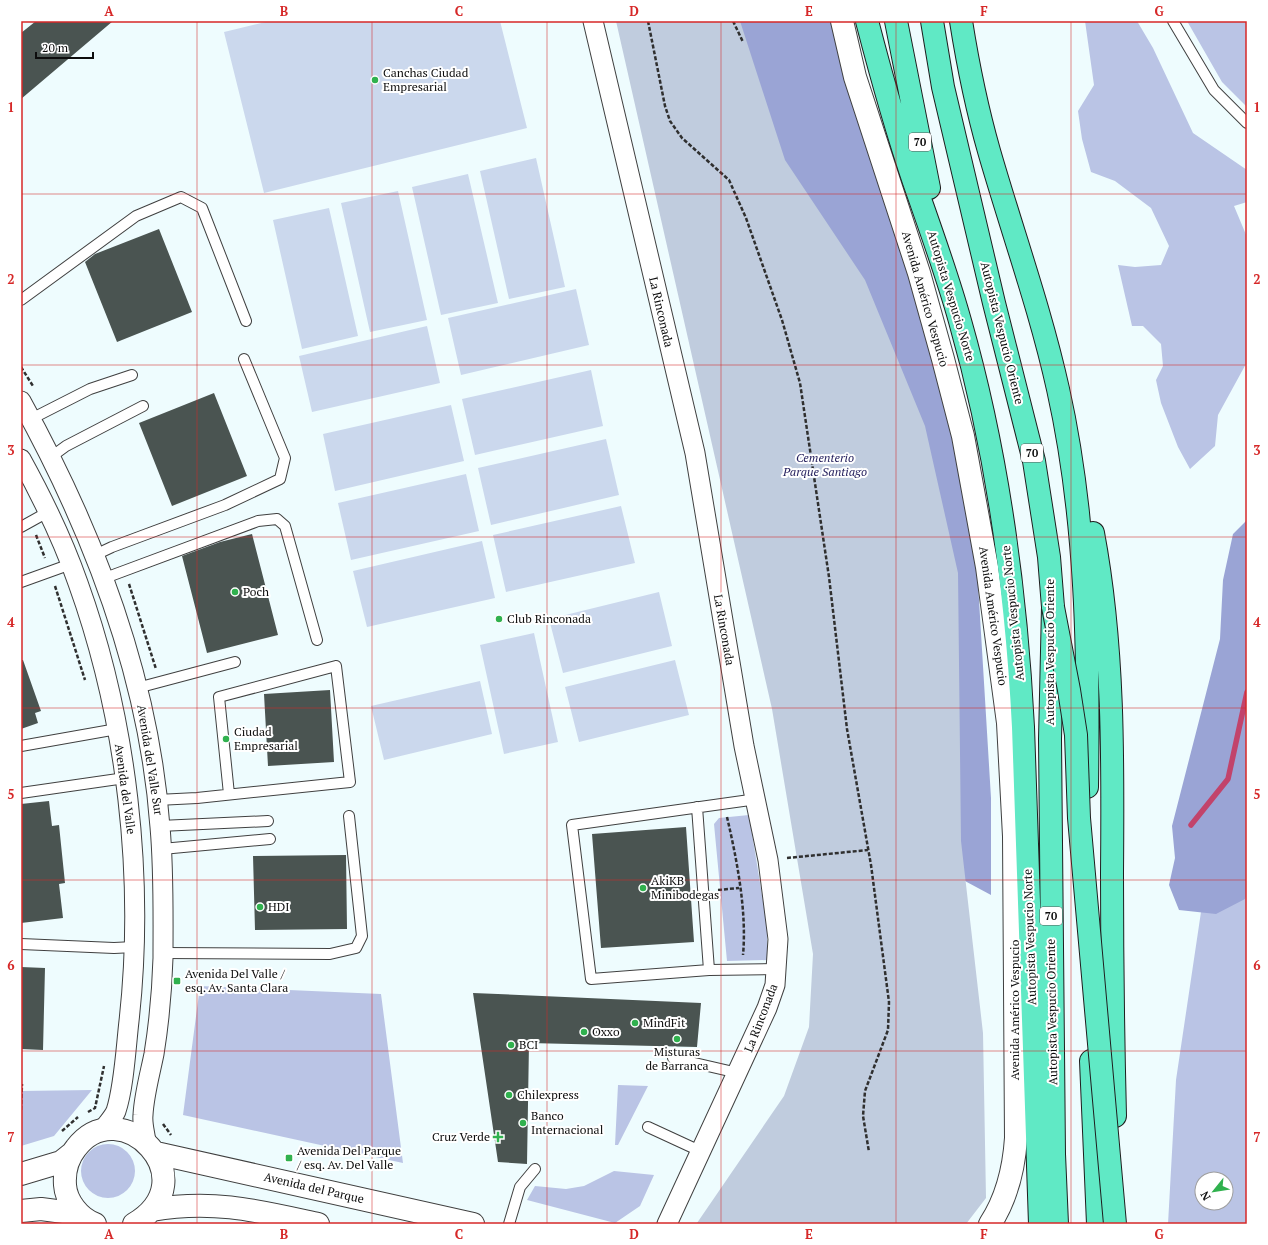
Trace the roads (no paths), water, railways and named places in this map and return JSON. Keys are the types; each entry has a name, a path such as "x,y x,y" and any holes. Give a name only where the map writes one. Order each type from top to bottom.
{"highway":[{"name":"Autopista Vespucio Norte","path":"868,21 877,60 901,140 943,264 976,380 989,440 1008,556 1015,613 1023,728 1040,1224"},
{"name":"70","path":"896,21 943,264"},
{"name":"Autopista Vespucio Oriente","path":"932,21 948,108 994,303 1034,461 1049,557 1053,607 1050,739 1054,1154 1057,1224"},
{"path":"961,21 988,149 1024,263 1086,493 1095,545 1108,669 1114,798 1112,942 1115,1116"},
{"path":"1058,390 1078,517 1087,634 1089,692 1086,890 1087,973 1098,1224"},
{"path":"1053,607 1076,735 1080,826 1115,1224"}],"street":[{"name":"La Rinconada","path":"593,21 695,453 744,746 757,799 768,860 778,939 775,985 767,1008 667,1224"},
{"name":"Avenida Américo Vespucio","path":"842,21 856,77 919,273 963,436 987,567 1008,723 1014,836 1016,1138 1010,1181 1003,1201 990,1224"},
{"name":"Avenida del Valle Sur","path":"21,401 51,457 105,578 119,621 137,688 158,800 162,849 163,953 160,1010 143,1116 151,1147"},
{"name":"Avenida del Valle","path":"21,459 48,512 71,564 87,607 105,674 117,729 125,778 133,852 134,947 130,1010 119,1094 115,1112 102,1131"},
{"name":"Avenida del Parque","path":"102,1131 125,1131 137,1135 151,1147 473,1224"},
{"path":"21,1174 61,1162 71,1154 79,1144 90,1136 102,1131"},
{"path":"134,1224 145,1217 152,1210 161,1194 163,1180 161,1166 151,1147"},
{"path":"71,1154 65,1169 65,1185 69,1200 87,1219"},
{"path":"152,1210 179,1205 226,1206 318,1224"},
{"path":"21,1211 41,1209 87,1219"}],"lane":[{"path":"1173,21 1214,90 1247,123"},
{"path":"21,300 136,216 182,197 202,208 246,321"},
{"path":"95,556 112,547 225,505 280,479 285,458 244,359"},
{"path":"31,419 90,389 132,375"},
{"path":"51,457 66,446 143,406"},
{"path":"21,528 48,512"},
{"path":"105,578 258,521 277,519 285,526 317,640"},
{"path":"21,582 71,564"},
{"path":"137,688 235,662"},
{"path":"158,800 197,798 350,782 336,666 219,696 229,794"},
{"path":"21,746 117,729"},
{"path":"21,793 125,778"},
{"path":"757,799 572,825 591,979 709,970 777,969"},
{"path":"697,807 709,970"},
{"path":"163,953 330,954 356,948 362,936 349,816"},
{"path":"160,826 268,821"},
{"path":"162,849 270,840"},
{"path":"21,944 114,948 134,947"},
{"path":"673,1058 738,1073"},
{"path":"648,1127 700,1151"},
{"path":"509,1224 520,1187 535,1169"}],"waterway":[{"path":"1191,825 1228,779 1247,692"}],"place":[{"name":"Canchas Ciudad Empresarial","path":"375,80"},
{"name":"Poch","path":"235,592"},
{"name":"Club Rinconada","path":"499,619"},
{"name":"Ciudad Empresarial","path":"226,739"},
{"name":"AkiKB Minibodegas","path":"643,888"},
{"name":"HDI","path":"260,907"},
{"name":"Avenida Del Valle / esq. Av. Santa Clara","path":"177,981"},
{"name":"MindFit","path":"635,1023"},
{"name":"Oxxo","path":"584,1032"},
{"name":"Misturas de Barranca","path":"677,1039"},
{"name":"BCI","path":"511,1045"},
{"name":"Chilexpress","path":"509,1095"},
{"name":"Banco Internacional","path":"523,1123"},
{"name":"Cruz Verde","path":"498,1137"},
{"name":"Avenida Del Parque / esq. Av. Del Valle","path":"289,1158"}],"park label":[{"name":"Cementerio Parque Santiago","path":"825,465"}]}
